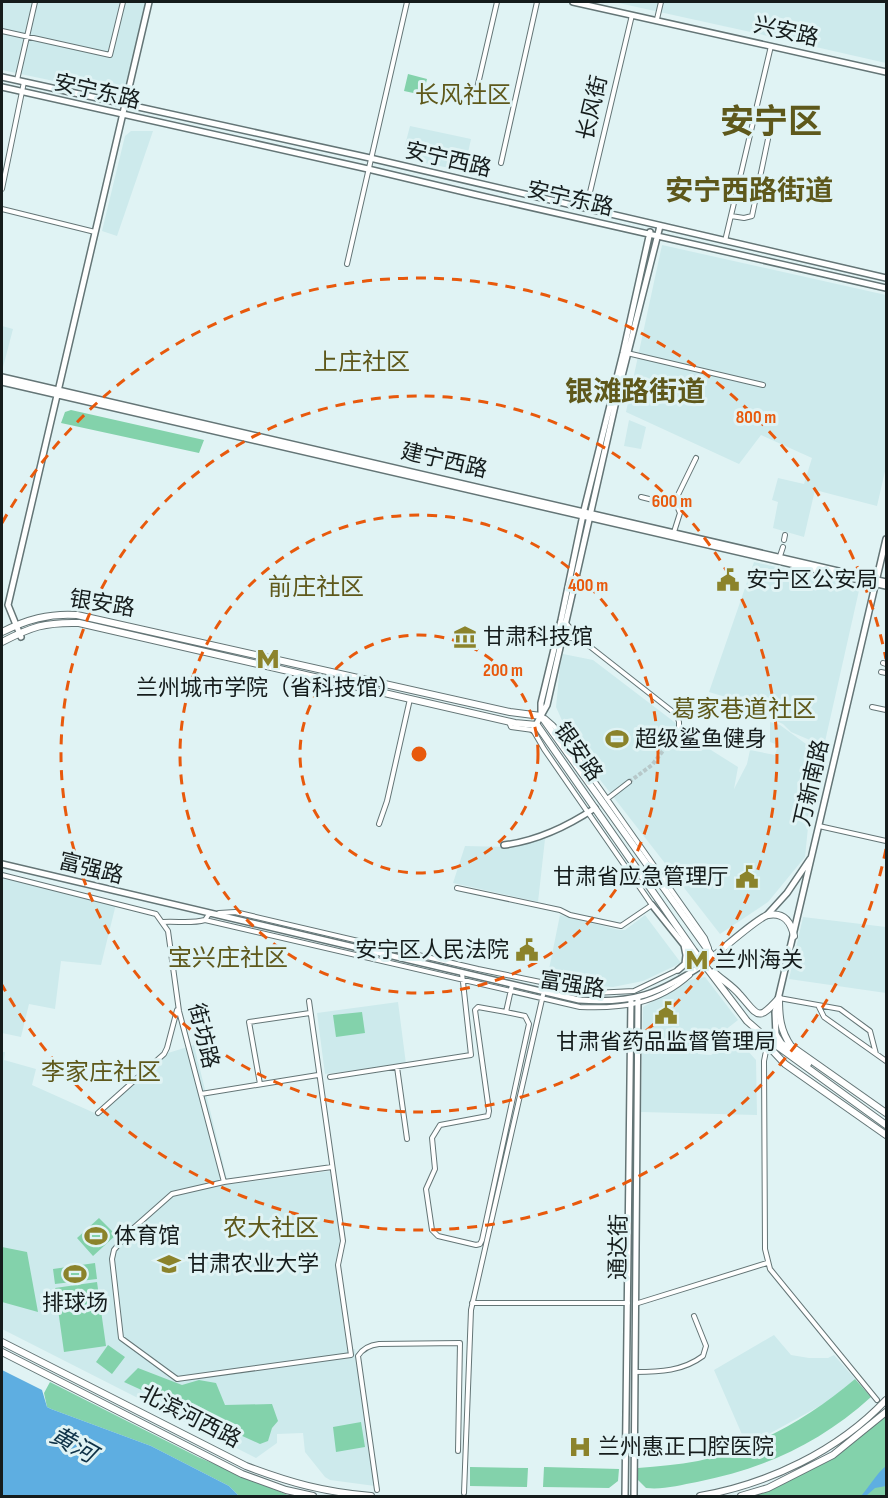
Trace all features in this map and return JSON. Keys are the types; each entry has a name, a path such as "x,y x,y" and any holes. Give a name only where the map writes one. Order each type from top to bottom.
{"main road":[{"path":"21,635 8,605 149,2"},
{"name":"兴安路","path":"573,2 886,72"},
{"name":"安宁西路","path":"2,77 370,158 585,210 886,278"},
{"name":"安宁东路","path":"2,87 886,288"},
{"path":"628,229 633,225 631,220"},
{"path":"626,353 651,224"},
{"path":"541,716 541,703 561,620 626,353 660,226"},
{"path":"675,240 678,230"},
{"name":"建宁西路","path":"2,377 58,392 877,582"},
{"name":"建宁西路","path":"2,382 58,392"},
{"path":"535,727 547,705 587,514"},
{"name":"建宁西路","path":"587,514 780,556 877,582"},
{"name":"万新南路","path":"776,1035 776,1012 779,998 886,539"},
{"path":"877,582 886,584"},
{"name":"银安路","path":"2,632 15,625 53,614 85,616 510,712 541,716 713,957"},
{"name":"银安路","path":"2,642 37,626 56,622 79,623 535,727 747,1021 769,1041 825,1080"},
{"path":"504,845 522,843 541,836 595,808"},
{"path":"704,964 774,910 813,855"},
{"name":"富强路","path":"2,864 462,973 543,995 587,1001 635,1001 677,981 704,964"},
{"path":"652,905 684,945 739,994 752,1012 758,1014 766,1012 779,998"},
{"path":"767,915 780,915 787,918 794,936"},
{"path":"678,970 684,964 686,955 684,945"},
{"path":"779,998 780,1024 791,1046 886,1113"},
{"name":"通达街","path":"625,1497 635,1001"},
{"name":"通达街","path":"634,1497 635,1001"},
{"path":"747,1021 766,1046 802,1077 886,1135"},
{"path":"776,1035 781,1043 825,1080 886,1125"},
{"path":"825,1080 886,1120"},
{"name":"北滨河西路","path":"2,1342 246,1466 282,1480 332,1493 372,1497"},
{"name":"北滨河西路","path":"2,1352 242,1474 313,1497"},
{"path":"56,1380 61,1371"},
{"path":"700,1497 722,1493 775,1475 820,1452 848,1433 886,1400"},
{"path":"741,1497 768,1488 833,1455 886,1412"}],"street":[{"path":"17,80 35,2"},
{"path":"2,31 110,55 123,2"},
{"path":"347,264 407,2"},
{"path":"475,97 497,2"},
{"path":"501,163 537,2"},
{"path":"657,19 661,2"},
{"name":"长风街","path":"585,210 632,14"},
{"path":"725,241 771,46"},
{"path":"2,189 24,82"},
{"path":"731,216 744,218 752,216 768,139"},
{"path":"2,209 96,232"},
{"path":"626,353 763,385"},
{"path":"673,505 696,458"},
{"path":"641,497 677,506 680,513 674,532"},
{"path":"780,556 783,547"},
{"path":"565,622 579,638 677,715 680,722 679,730"},
{"path":"562,638 579,638"},
{"path":"881,672 886,673"},
{"path":"379,824 387,801 410,699"},
{"path":"872,707 886,710"},
{"path":"541,716 554,725 607,799 705,938 713,957"},
{"path":"457,888 560,910 570,915 621,926 652,905 544,749 535,727"},
{"path":"607,799 629,782"},
{"path":"819,826 886,841"},
{"path":"2,875 156,914 163,922"},
{"name":"富强路","path":"209,914 235,912 574,990 594,993 634,991"},
{"path":"205,920 209,914"},
{"name":"富强路","path":"163,922 175,921 192,924 205,920 462,980 512,988"},
{"name":"街坊路","path":"163,922 168,931 178,1006 224,1182"},
{"path":"635,1001 634,991 678,970"},
{"path":"330,1077 471,1055 462,973"},
{"path":"506,1012 512,988"},
{"path":"464,1493 469,1326 472,1303 543,995"},
{"path":"779,998 840,1009 870,1031 876,1054"},
{"path":"309,1001 343,1241 338,1265 351,1355 177,1379 122,1338 112,1259 114,1250 129,1232 172,1194 224,1182 332,1167"},
{"path":"98,1113 164,1054 178,1006"},
{"path":"819,1006 824,1017 886,1061"},
{"path":"482,1007 506,1012 525,1016 529,1024 482,1240 476,1245 438,1236 432,1230 426,1189 435,1169 432,1138 434,1131 440,1125 488,1116 475,1010 482,1007"},
{"path":"260,1084 249,1022 310,1012"},
{"path":"766,1046 764,1061 767,1263 877,1400"},
{"path":"397,1066 407,1139"},
{"path":"201,1094 318,1075"},
{"path":"635,1304 767,1263"},
{"path":"472,1303 628,1303"},
{"path":"635,1372 664,1372 677,1369 703,1356 706,1346 694,1316"},
{"path":"377,1490 358,1356 368,1347 379,1344 460,1342 458,1451"}],"shaded area":[{"path":"2,2 147,2 124,96 2,70"},
{"path":"614,2 886,2 886,63 746,31"},
{"path":"410,126 471,139 464,171 415,161 417,152 404,149"},
{"path":"131,131 153,131 117,236 102,231 125,136"},
{"path":"662,245 886,295 886,467 877,506 815,490 804,537 773,528 778,502 772,500 778,478 804,484 812,458 761,435 739,464 626,412"},
{"path":"2,326 13,329 2,371"},
{"path":"629,420 646,427 641,449 624,446"},
{"path":"754,562 860,586 824,746 791,732 783,724 743,706 742,702 709,692"},
{"path":"563,654 593,660 711,750 738,767 734,789 747,764 750,750 775,755 778,745 770,742 770,722 780,725 806,744 824,751 810,808 805,857 768,902 720,934 573,745 556,707"},
{"path":"545,839 538,902 453,883 465,846 508,847"},
{"path":"2,875 116,904 101,965 61,961 55,1009 29,1004 21,1037 2,1033"},
{"name":"兰州海关","path":"560,915 625,930 645,915 681,963 643,981 613,987 577,985 547,979"},
{"path":"803,917 886,927 886,993 789,979"},
{"path":"705,977 738,1020 706,1045 698,1045 698,1054 711,1055 736,1038 756,1060 757,1115 641,1112 643,1007 690,980"},
{"path":"398,1002 406,1064 325,1074 317,1013"},
{"name":"甘肃农业大学","path":"194,1045 227,1179 231,1184 330,1171 342,1247 336,1260 336,1269 347,1349 355,1349 375,1486 330,1480 325,1477 305,1452 303,1433 277,1434 277,1443 256,1458 2,1329 2,1052 5,1052 4,1060 36,1069 32,1085 99,1115 168,1053"},
{"path":"774,1335 791,1355 828,1358 834,1355 855,1379 829,1401 747,1446 714,1370"}],"green space":[{"path":"408,74 427,79 423,95 404,91"},
{"path":"71,410 204,440 199,453 61,423 65,412"},
{"path":"362,1012 365,1033 336,1037 333,1015"},
{"name":"体育馆","path":"99,1218 116,1235 93,1256 77,1238"},
{"path":"2,1247 27,1252 38,1312 2,1302"},
{"name":"排球场","path":"95,1263 97,1279 55,1284 53,1269"},
{"path":"97,1282 106,1346 64,1352 55,1288"},
{"path":"108,1345 125,1357 112,1374 96,1362"},
{"path":"138,1368 182,1385 199,1380 216,1383 225,1405 272,1404 278,1421 272,1428 268,1441 260,1444 124,1382"},
{"path":"855,1379 871,1397 831,1428 790,1452 746,1469 678,1486 646,1488 638,1480 638,1468 720,1456 761,1440 820,1406"},
{"path":"50,1382 198,1457 290,1496 239,1496 229,1486 151,1446 51,1409 47,1407 44,1393"},
{"path":"886,1412 886,1496 753,1496 772,1489 806,1470 839,1449"},
{"path":"361,1422 365,1447 336,1452 333,1427"},
{"path":"470,1467 528,1468 527,1487 470,1486"},
{"path":"544,1467 619,1469 618,1481 609,1488 543,1487"}],"water":[{"name":"黄河","path":"2,1370 42,1390 47,1407 151,1446 229,1486 239,1496 2,1496"},
{"path":"886,1466 886,1486 875,1488 866,1496 861,1496 879,1473"}],"tunnel":[{"path":"629,782 652,765 679,730"}],"place":[{"name":"安宁区公安局","path":"728,580"},
{"name":"甘肃科技馆","path":"465,637"},
{"name":"兰州城市学院（省科技馆）","path":"268,659"},
{"name":"超级鲨鱼健身","path":"617,739"},
{"name":"甘肃省应急管理厅","path":"747,877"},
{"name":"安宁区人民法院","path":"527,950"},
{"name":"兰州海关","path":"697,960"},
{"name":"甘肃省药品监督管理局","path":"666,1013"},
{"name":"体育馆","path":"96,1236"},
{"name":"甘肃农业大学","path":"169,1264"},
{"name":"排球场","path":"75,1274"},
{"name":"兰州惠正口腔医院","path":"580,1447"}],"district":[{"name":"长风社区","path":"463,95"},
{"name":"安宁区","path":"771,122"},
{"name":"安宁西路街道","path":"749,191"},
{"name":"上庄社区","path":"362,362"},
{"name":"银滩路街道","path":"635,392"},
{"name":"前庄社区","path":"316,587"},
{"name":"葛家巷道社区","path":"744,709"},
{"name":"宝兴庄社区","path":"228,958"},
{"name":"李家庄社区","path":"101,1072"},
{"name":"农大社区","path":"271,1228"}]}
